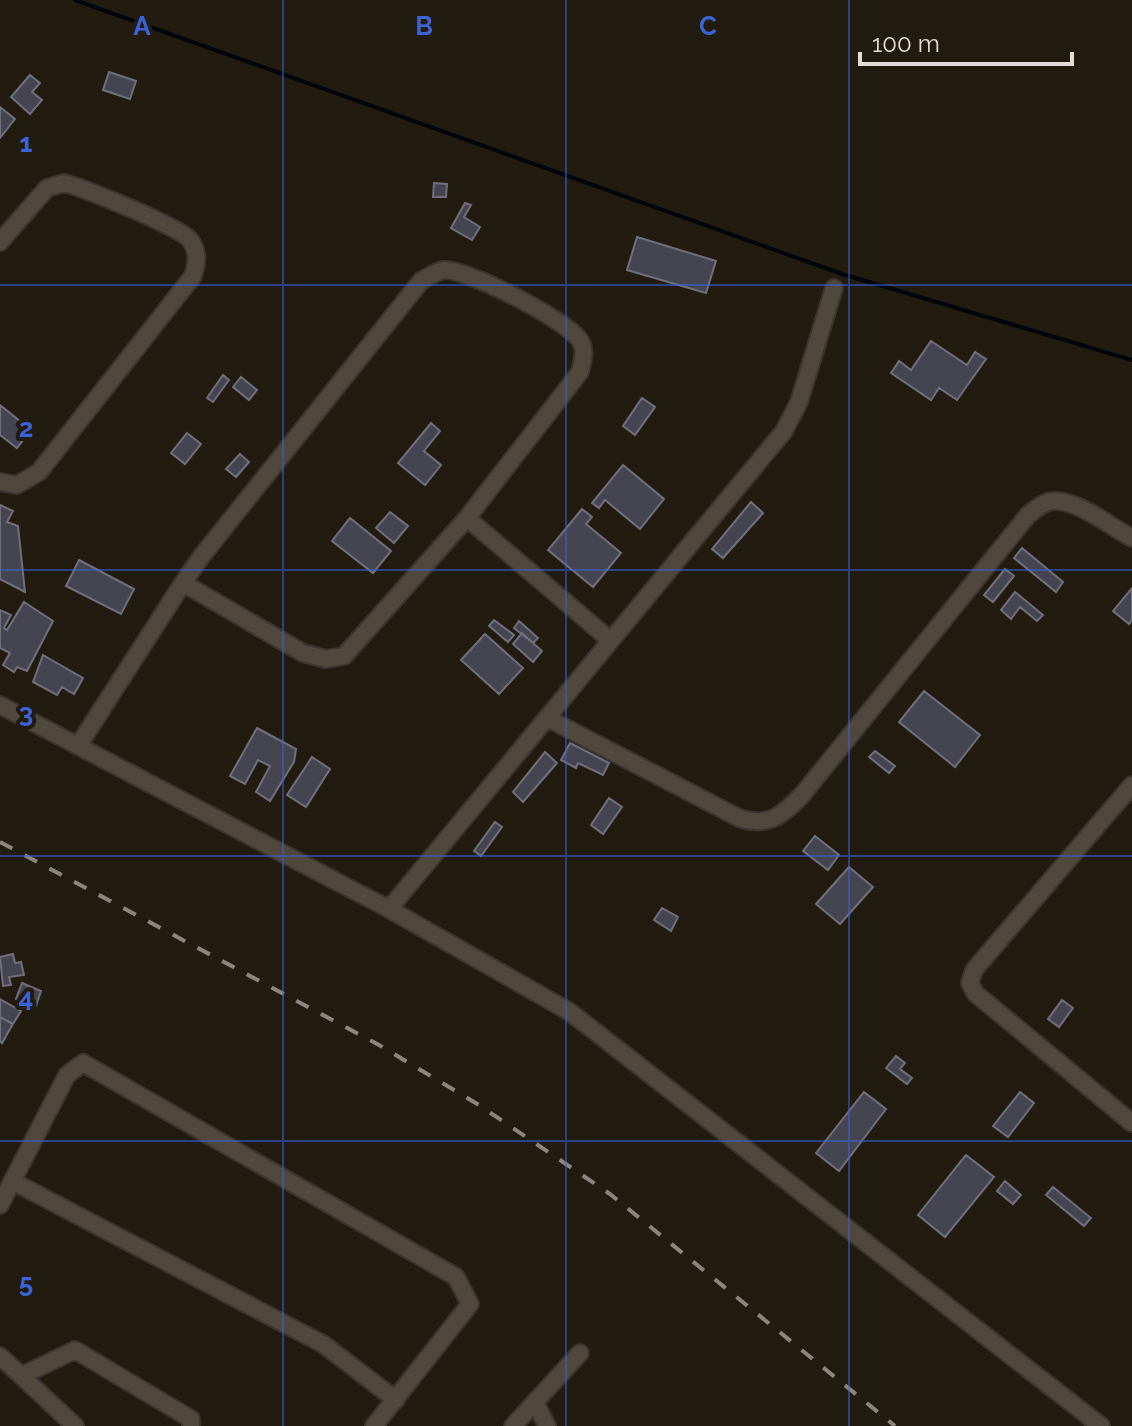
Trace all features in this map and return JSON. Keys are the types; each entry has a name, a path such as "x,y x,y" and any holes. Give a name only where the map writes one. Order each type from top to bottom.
{"street":[{"path":"0,242 47,188 64,183 182,232 196,250 198,262 193,276 39,472 17,485 0,482"},
{"path":"78,746 183,583 421,281 442,270 470,276 566,326 580,342 584,356 580,372 467,518 344,656 326,659 303,653 183,583"},
{"path":"389,909 784,431 799,402 834,288"},
{"path":"549,719 739,818 766,822 778,817 802,795 1028,515 1042,505 1055,501 1073,506 1132,538"},
{"path":"467,518 610,640"},
{"path":"0,705 389,909 570,1012 1101,1426"},
{"path":"1132,785 974,970 970,983 975,993 1132,1123"},
{"path":"0,1205 67,1075 83,1063 456,1277 470,1304 374,1426"},
{"path":"12,1181 323,1344 396,1400"},
{"path":"23,1375 75,1350 191,1419 191,1426"},
{"path":"513,1426 580,1353"},
{"path":"0,1356 75,1426"},
{"path":"535,1402 547,1426"}],"building":[{"path":"109,72 136,81 130,99 103,90"},
{"path":"30,75 40,83 32,92 42,100 30,114 11,97"},
{"path":"0,107 15,119 0,138"},
{"path":"434,183 447,184 446,197 433,197"},
{"path":"465,203 471,205 464,217 480,227 472,240 451,228"},
{"path":"637,237 716,261 706,293 627,270"},
{"path":"931,341 967,365 975,352 986,359 957,400 939,388 931,400 891,373 899,361 911,370"},
{"path":"223,375 229,380 213,402 207,398"},
{"path":"241,377 257,390 249,400 233,387"},
{"path":"642,398 655,407 635,435 623,426"},
{"path":"0,405 31,430 17,448 0,435"},
{"path":"431,423 440,431 424,451 441,465 425,485 398,463"},
{"path":"187,433 201,444 185,464 171,453"},
{"path":"240,454 249,462 236,477 226,469"},
{"path":"623,465 664,499 640,529 605,500 599,508 592,503"},
{"path":"751,502 763,513 723,558 712,549"},
{"path":"0,505 13,511 7,522 18,526 25,592 0,579"},
{"path":"582,509 592,517 586,524 621,553 593,587 548,550"},
{"path":"390,512 408,526 394,543 376,528"},
{"path":"350,518 391,551 373,573 332,541"},
{"path":"1022,548 1063,582 1056,592 1014,558"},
{"path":"79,560 134,589 121,614 66,586"},
{"path":"1005,569 1014,576 993,602 984,595"},
{"path":"1132,588 1132,620 1129,624 1113,611"},
{"path":"1015,592 1043,615 1037,621 1020,607 1011,619 1001,610"},
{"path":"24,602 53,621 27,671 17,667 14,672 3,665 10,653 0,648 0,610 11,615 4,628 7,630"},
{"path":"494,620 514,635 508,642 489,626"},
{"path":"519,621 538,638 533,643 514,628"},
{"path":"522,633 542,651 533,662 513,644"},
{"path":"485,634 523,668 499,694 461,660"},
{"path":"43,655 83,678 74,694 62,687 57,695 33,682"},
{"path":"924,691 980,735 955,767 899,722"},
{"path":"257,728 296,749 294,762 270,801 256,792 270,766 258,760 245,784 230,776"},
{"path":"570,743 609,763 603,775 578,763 576,768 561,760"},
{"path":"875,751 895,766 889,773 869,757"},
{"path":"545,752 557,763 523,802 513,792"},
{"path":"312,757 330,769 306,807 287,795"},
{"path":"609,798 622,807 603,834 591,825"},
{"path":"495,822 502,827 481,856 474,851"},
{"path":"815,836 839,855 828,870 803,851"},
{"path":"849,867 873,887 840,924 816,904"},
{"path":"662,908 678,917 671,931 654,920"},
{"path":"13,954 15,963 21,962 24,975 9,977 11,985 3,986 0,957"},
{"path":"22,983 41,991 36,1006 16,999"},
{"path":"0,999 21,1011 13,1024 0,1017"},
{"path":"1062,1000 1073,1008 1059,1027 1048,1019"},
{"path":"0,1017 13,1024 2,1043 0,1041"},
{"path":"896,1056 905,1063 900,1069 912,1078 907,1084 886,1068"},
{"path":"864,1092 886,1109 839,1171 816,1153"},
{"path":"1020,1092 1034,1103 1008,1137 993,1126"},
{"path":"966,1155 994,1177 945,1237 918,1215"},
{"path":"1005,1181 1021,1195 1013,1204 997,1191"},
{"path":"1053,1187 1091,1218 1084,1226 1046,1195"}],"waterway":[{"path":"75,0 842,274 1132,360"}],"railway":[{"path":"0,842 379,1045 479,1105 610,1194 895,1426"}]}
